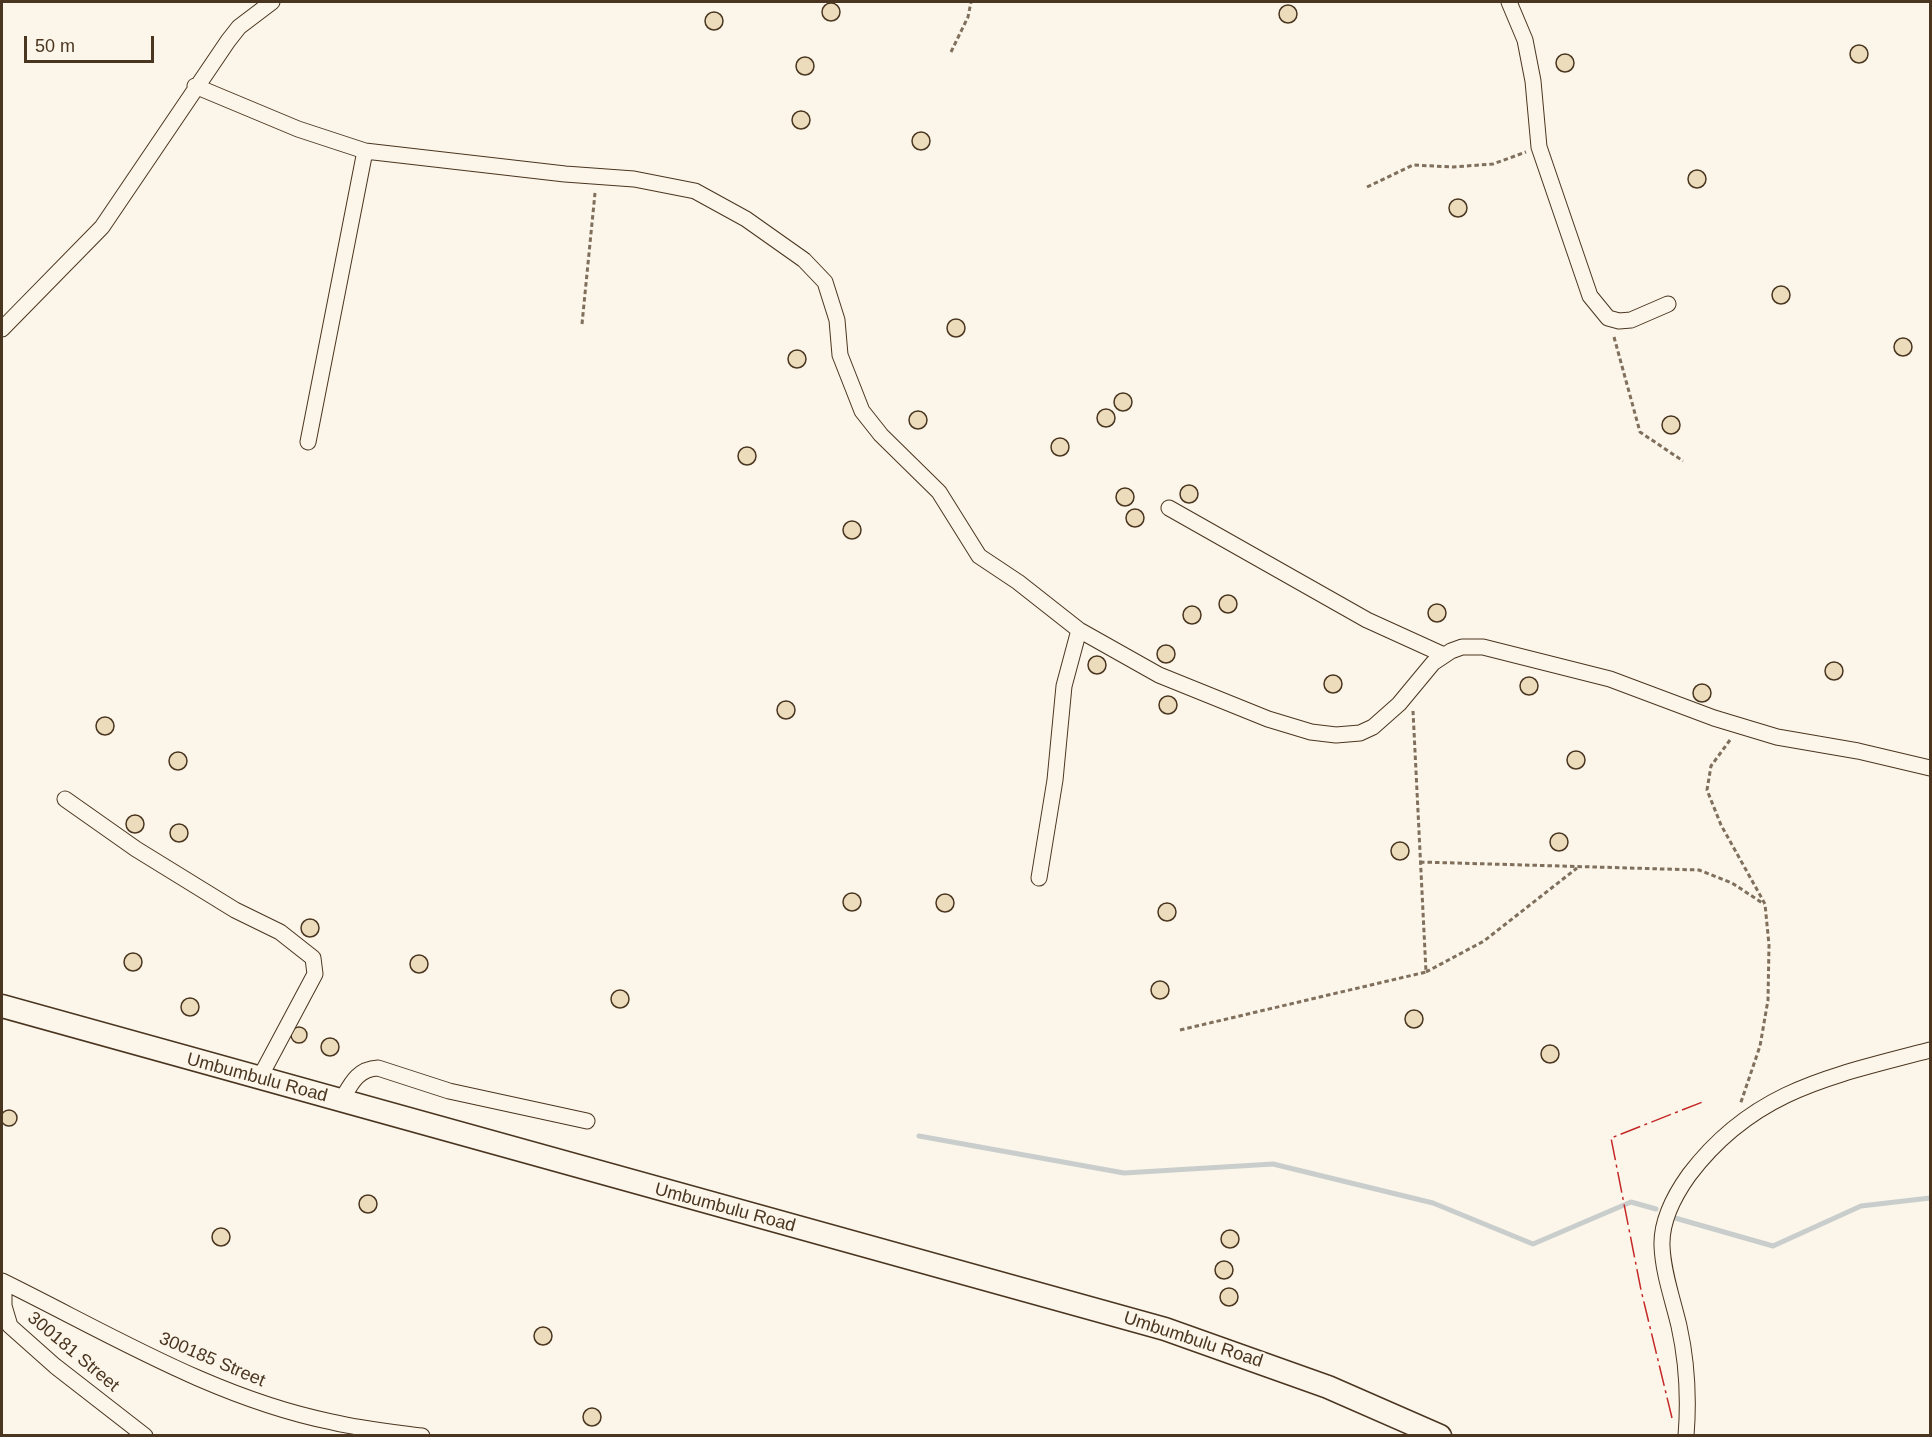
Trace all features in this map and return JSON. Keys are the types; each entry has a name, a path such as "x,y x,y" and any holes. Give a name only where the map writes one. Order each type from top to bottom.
{"main road":[{"name":"Umbumbulu Road","path":"2,1006 1165,1329 1328,1387 1440,1436"}],"street":[{"path":"2,329 102,227 153,155 195,86 239,27 272,2"},
{"path":"1509,2 1525,40 1533,81 1539,147 1590,296 1608,318 1631,320 1668,304"},
{"path":"195,86 298,129 365,151 596,176 634,178 695,191 746,219 804,260 825,282 837,320 840,355 862,411 881,435 939,492 979,556 1018,582 1079,630 1160,675 1268,719 1311,732 1336,735 1360,733 1387,717 1424,673 1444,655 1462,647 1483,647 1610,679 1740,727 1777,737 1858,751 1930,768"},
{"path":"308,442 365,151"},
{"path":"1169,508 1366,620 1444,655"},
{"path":"1039,878 1055,780 1064,686 1079,630"},
{"path":"65,799 136,849 235,910 280,932 313,958 315,974 259,1079"},
{"path":"1686,1436 1684,1352 1664,1268 1663,1231 1678,1191 1699,1162 1730,1132 1767,1103 1796,1088 1930,1050"},
{"path":"341,1101 358,1073 378,1068 449,1091 586,1120"},
{"name":"300181 Street","path":"3,1282 4,1306 10,1326 55,1366 145,1436"},
{"name":"300185 Street","path":"3,1282 146,1354 233,1392 331,1422 422,1436"}],"path":[{"path":"951,52 968,17 971,2"},
{"path":"1367,187 1413,165 1453,167 1493,164 1539,147"},
{"path":"582,324 596,176"},
{"path":"1608,318 1640,432 1683,461"},
{"path":"1412,689 1426,972"},
{"path":"1730,1132 1760,1046 1768,1000 1769,945 1765,904 1721,825 1707,790 1711,766 1740,727"},
{"path":"1420,862 1699,870 1732,883 1765,904"},
{"path":"1180,1030 1426,972 1484,941 1578,867"}],"building":[{"path":"831,3 837,6 840,12 837,18 831,21 825,18 822,12 825,6"},
{"path":"1288,5 1294,8 1297,14 1294,20 1288,23 1282,20 1279,14 1282,8"},
{"path":"714,12 720,15 723,21 720,27 714,30 708,27 705,21 708,15"},
{"path":"1859,45 1865,48 1868,54 1865,60 1859,63 1853,60 1850,54 1853,48"},
{"path":"1565,54 1571,57 1574,63 1571,69 1565,72 1559,69 1556,63 1559,57"},
{"path":"805,57 811,60 814,66 811,72 805,75 799,72 796,66 799,60"},
{"path":"801,111 807,114 810,120 807,126 801,129 795,126 792,120 795,114"},
{"path":"921,132 927,135 930,141 927,147 921,150 915,147 912,141 915,135"},
{"path":"1697,170 1703,173 1706,179 1703,185 1697,188 1691,185 1688,179 1691,173"},
{"path":"1458,199 1464,202 1467,208 1464,214 1458,217 1452,214 1449,208 1452,202"},
{"path":"1781,286 1787,289 1790,295 1787,301 1781,304 1775,301 1772,295 1775,289"},
{"path":"956,319 962,322 965,328 962,334 956,337 950,334 947,328 950,322"},
{"path":"1903,338 1909,341 1912,347 1909,353 1903,356 1897,353 1894,347 1897,341"},
{"path":"797,350 803,353 806,359 803,365 797,368 791,365 788,359 791,353"},
{"path":"1123,393 1129,396 1132,402 1129,408 1123,411 1117,408 1114,402 1117,396"},
{"path":"1106,409 1112,412 1115,418 1112,424 1106,427 1100,424 1097,418 1100,412"},
{"path":"918,411 924,414 927,420 924,426 918,429 912,426 909,420 912,414"},
{"path":"1671,416 1677,419 1680,425 1677,431 1671,434 1665,431 1662,425 1665,419"},
{"path":"1060,438 1066,441 1069,447 1066,453 1060,456 1054,453 1051,447 1054,441"},
{"path":"747,447 753,450 756,456 753,462 747,465 741,462 738,456 741,450"},
{"path":"1189,485 1195,488 1198,494 1195,500 1189,503 1183,500 1180,494 1183,488"},
{"path":"1125,488 1131,491 1134,497 1131,503 1125,506 1119,503 1116,497 1119,491"},
{"path":"1135,509 1141,512 1144,518 1141,524 1135,527 1129,524 1126,518 1129,512"},
{"path":"852,521 858,524 861,530 858,536 852,539 846,536 843,530 846,524"},
{"path":"1228,595 1234,598 1237,604 1234,610 1228,613 1222,610 1219,604 1222,598"},
{"path":"1437,604 1443,607 1446,613 1443,619 1437,622 1431,619 1428,613 1431,607"},
{"path":"1192,606 1198,609 1201,615 1198,621 1192,624 1186,621 1183,615 1186,609"},
{"path":"1166,645 1172,648 1175,654 1172,660 1166,663 1160,660 1157,654 1160,648"},
{"path":"1097,656 1103,659 1106,665 1103,671 1097,674 1091,671 1088,665 1091,659"},
{"path":"1834,662 1840,665 1843,671 1840,677 1834,680 1828,677 1825,671 1828,665"},
{"path":"1333,675 1339,678 1342,684 1339,690 1333,693 1327,690 1324,684 1327,678"},
{"path":"1529,677 1535,680 1538,686 1535,692 1529,695 1523,692 1520,686 1523,680"},
{"path":"1702,684 1708,687 1711,693 1708,699 1702,702 1696,699 1693,693 1696,687"},
{"path":"1168,696 1174,699 1177,705 1174,711 1168,714 1162,711 1159,705 1162,699"},
{"path":"786,701 792,704 795,710 792,716 786,719 780,716 777,710 780,704"},
{"path":"105,717 111,720 114,726 111,732 105,735 99,732 96,726 99,720"},
{"path":"1576,751 1582,754 1585,760 1582,766 1576,769 1570,766 1567,760 1570,754"},
{"path":"178,752 184,755 187,761 184,767 178,770 172,767 169,761 172,755"},
{"path":"135,815 141,818 144,824 141,830 135,833 129,830 126,824 129,818"},
{"path":"179,824 185,827 188,833 185,839 179,842 173,839 170,833 173,827"},
{"path":"1559,833 1565,836 1568,842 1565,848 1559,851 1553,848 1550,842 1553,836"},
{"path":"1400,842 1406,845 1409,851 1406,857 1400,860 1394,857 1391,851 1394,845"},
{"path":"852,893 858,896 861,902 858,908 852,911 846,908 843,902 846,896"},
{"path":"945,894 951,897 954,903 951,909 945,912 939,909 936,903 939,897"},
{"path":"1167,903 1173,906 1176,912 1173,918 1167,921 1161,918 1158,912 1161,906"},
{"path":"310,919 316,922 319,928 316,934 310,937 304,934 301,928 304,922"},
{"path":"133,953 139,956 142,962 139,968 133,971 127,968 124,962 127,956"},
{"path":"419,955 425,958 428,964 425,970 419,973 413,970 410,964 413,958"},
{"path":"1160,981 1166,984 1169,990 1166,996 1160,999 1154,996 1151,990 1154,984"},
{"path":"620,990 626,993 629,999 626,1005 620,1008 614,1005 611,999 614,993"},
{"path":"190,998 196,1001 199,1007 196,1013 190,1016 184,1013 181,1007 184,1001"},
{"path":"1414,1010 1420,1013 1423,1019 1420,1025 1414,1028 1408,1025 1405,1019 1408,1013"},
{"path":"296,1027 302,1027 307,1035 305,1041 296,1043 291,1038 291,1032"},
{"path":"330,1038 336,1041 339,1047 336,1053 330,1056 324,1053 321,1047 324,1041"},
{"path":"1550,1045 1556,1048 1559,1054 1556,1060 1550,1063 1544,1060 1541,1054 1544,1048"},
{"path":"6,1110 12,1110 17,1118 15,1124 6,1126 1,1121 1,1115"},
{"path":"368,1195 374,1198 377,1204 374,1210 368,1213 362,1210 359,1204 362,1198"},
{"path":"221,1228 227,1231 230,1237 227,1243 221,1246 215,1243 212,1237 215,1231"},
{"path":"1230,1230 1236,1233 1239,1239 1236,1245 1230,1248 1224,1245 1221,1239 1224,1233"},
{"path":"1224,1261 1230,1264 1233,1270 1230,1276 1224,1279 1218,1276 1215,1270 1218,1264"},
{"path":"1229,1288 1235,1291 1238,1297 1235,1303 1229,1306 1223,1303 1220,1297 1223,1291"},
{"path":"543,1327 549,1330 552,1336 549,1342 543,1345 537,1342 534,1336 537,1330"},
{"path":"592,1408 598,1411 601,1417 598,1423 592,1426 586,1423 583,1417 586,1411"}],"waterway":[{"path":"919,1136 1124,1173 1273,1164 1433,1203 1533,1244 1631,1202 1656,1209"},
{"path":"1675,1218 1773,1246 1861,1206 1930,1198"}],"power":[{"path":"1672,1418 1641,1290 1611,1138 1705,1101"}]}
